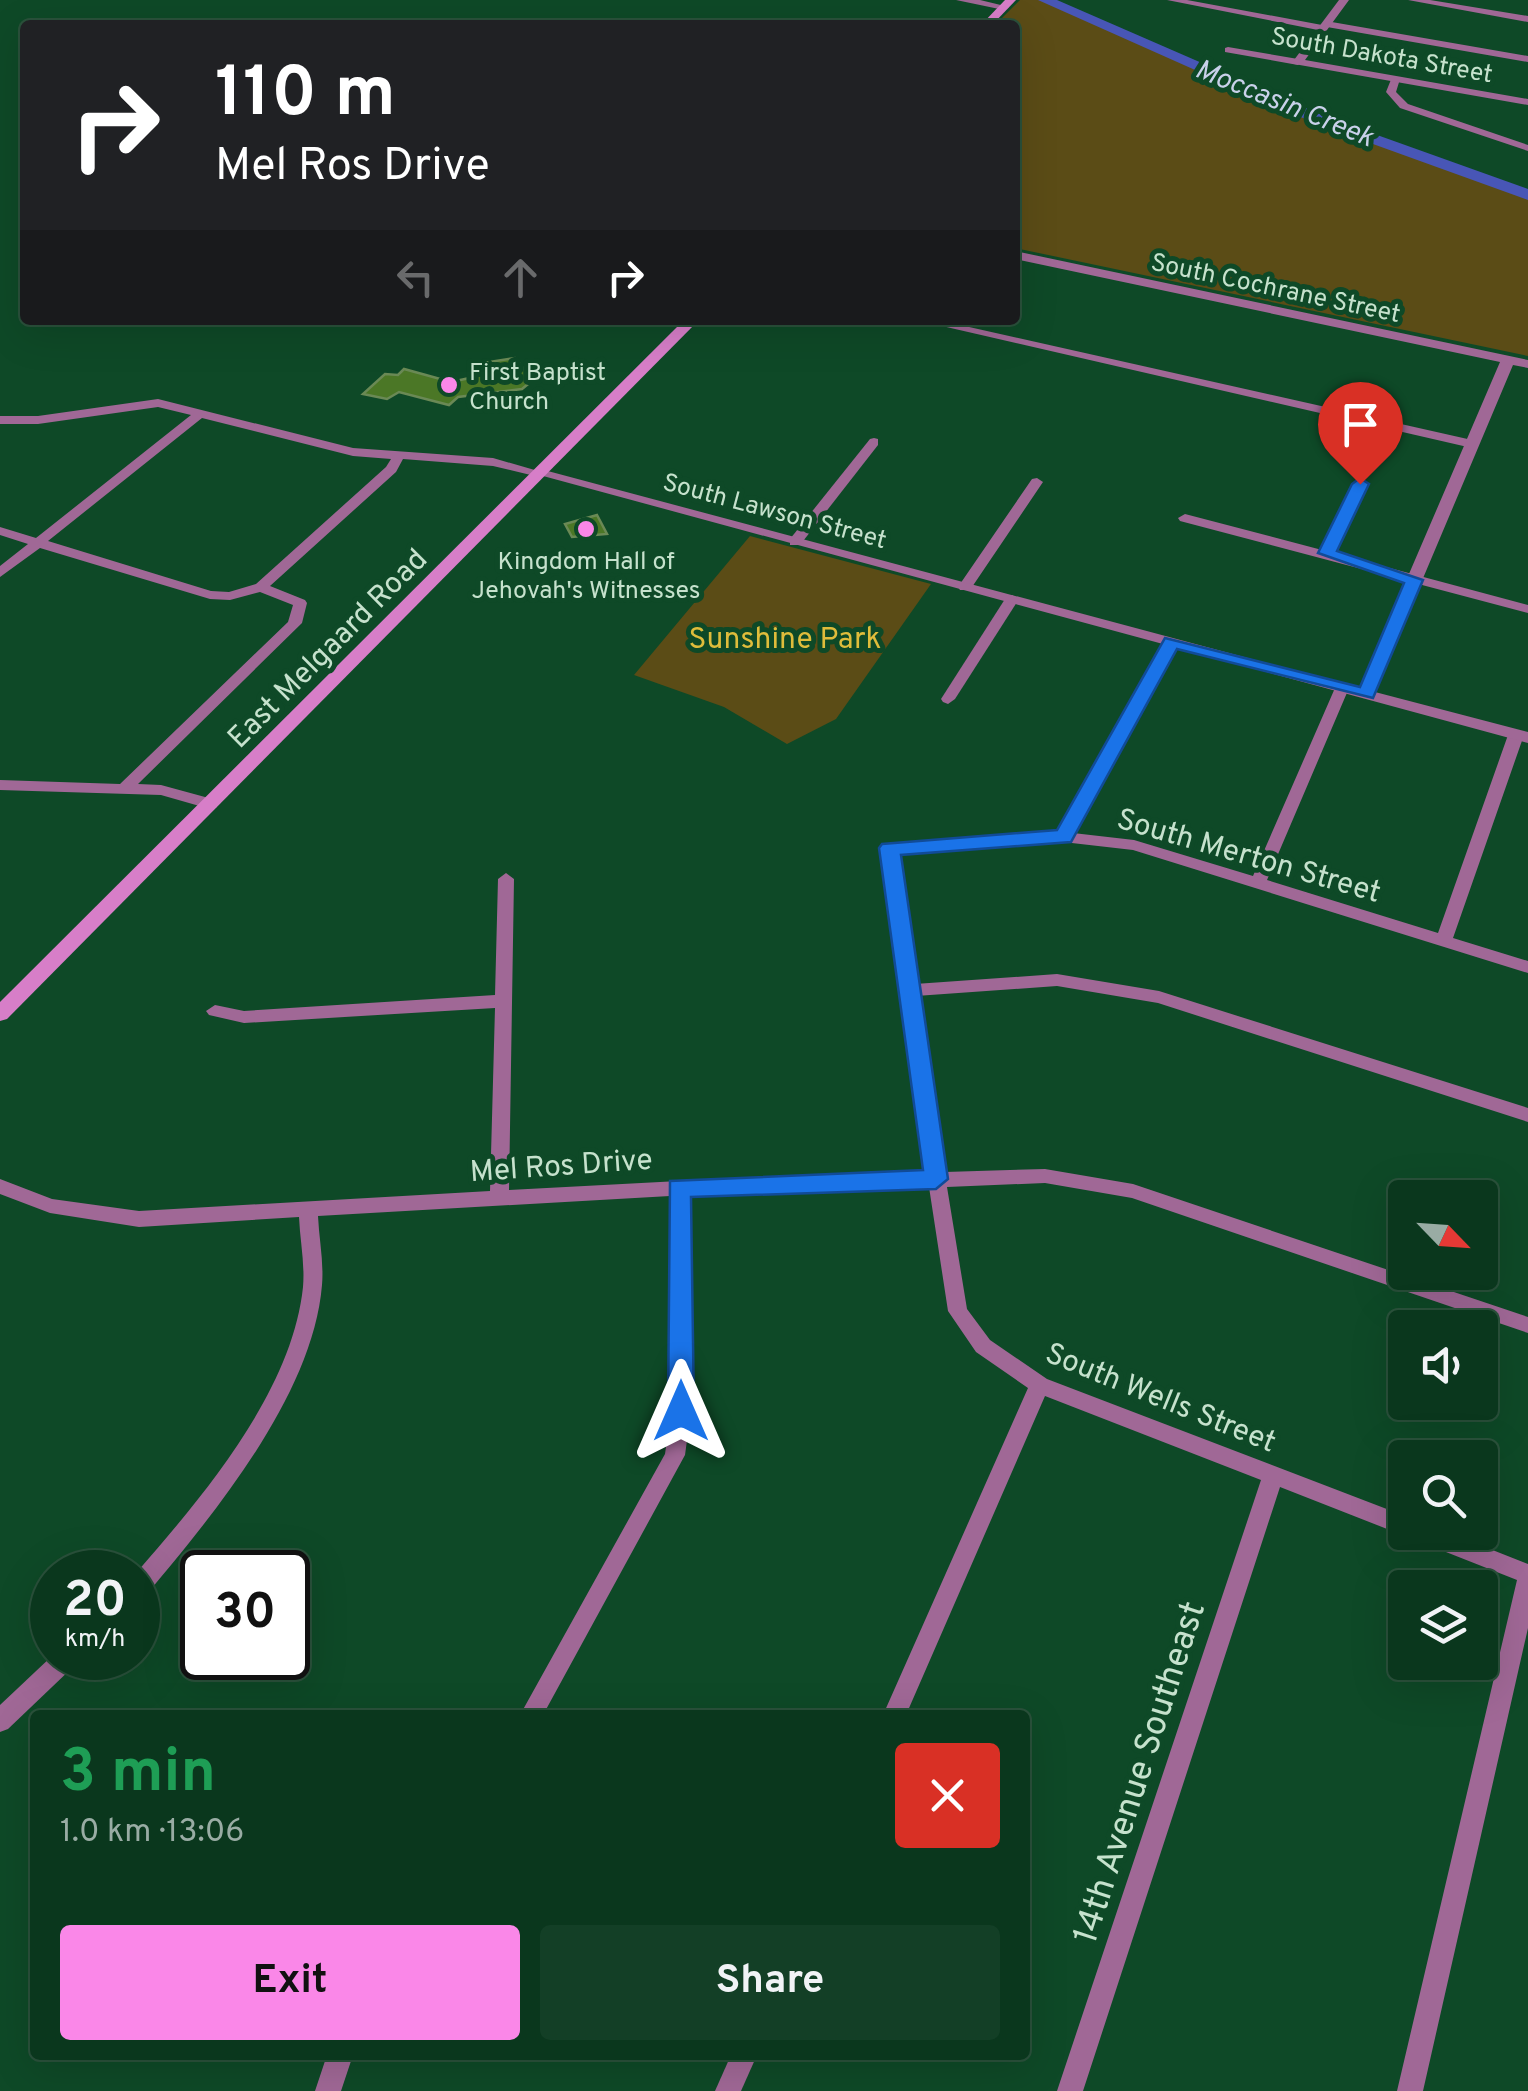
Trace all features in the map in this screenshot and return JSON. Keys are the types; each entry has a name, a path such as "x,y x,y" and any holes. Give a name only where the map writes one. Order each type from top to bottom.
{"main road":[{"name":"East Melgaard Road","path":"0,1014 687,325"}],"street":[{"path":"961,0 1008,4"},
{"path":"1172,0 1528,59"},
{"path":"1298,62 1344,0"},
{"path":"1413,0 1528,19"},
{"name":"South Dakota Street","path":"1228,50 1528,102"},
{"path":"1395,78 1391,92 1404,106 1528,148"},
{"name":"South Cochrane Street","path":"1020,256 1528,364"},
{"path":"944,325 1472,444"},
{"path":"1366,694 1508,360"},
{"name":"South Lawson Street","path":"0,420 38,420 146,402 202,412 321,445 398,457 493,462 1522,736"},
{"path":"0,573 202,412"},
{"path":"794,542 874,442"},
{"path":"0,531 210,595 230,596 261,587 368,491 398,457"},
{"path":"965,587 1037,482"},
{"path":"1327,553 1360,484"},
{"path":"1185,518 1528,609"},
{"path":"124,789 295,623 300,603 261,587"},
{"path":"948,700 1012,599"},
{"path":"1063,837 1171,642"},
{"path":"1258,882 1342,688"},
{"path":"1444,941 1522,736"},
{"path":"0,785 161,790 210,804"},
{"name":"South Merton Street","path":"890,848 1063,837 1134,845 1528,967"},
{"name":"South Wells Street","path":"890,848 907,990 958,1311 982,1346 1040,1385 1388,1520"},
{"path":"499,1200 506,879"},
{"path":"907,990 1058,980 1159,997 1528,1115"},
{"path":"215,1011 244,1017 503,1001"},
{"name":"Mel Ros Drive","path":"0,1186 50,1206 123,1218 308,1212 679,1188 1045,1176 1134,1191 1528,1325"},
{"path":"534,1710 675,1454 681,1411 679,1188"},
{"path":"160,1562 198,1517 260,1428 292,1366 312,1292 308,1212"},
{"path":"896,1710 1040,1385"},
{"name":"14th Avenue Southeast","path":"1070,2091 1273,1476"},
{"path":"1410,2091 1528,1577 1464,1550"},
{"path":"0,1721 43,1680"},
{"path":"328,2091 338,2060"},
{"path":"728,2091 742,2060"}],"green space":[{"path":"1020,0 1045,0 1318,119 1528,195 1528,356 1020,249 1020,20 1000,20"},
{"name":"Sunshine Park","path":"750,536 931,584 836,719 787,744 724,707 634,675"}],"building":[{"name":"First Baptist Church","path":"515,358 533,380 522,389 458,397 449,405 399,392 387,399 363,394 385,374 398,375 404,369 451,382 474,377 485,368 483,363"},
{"name":"Kingdom Hall of Jehovah's Witnesses","path":"597,515 607,534 572,537 565,524"}],"waterway":[{"name":"Moccasin Creek","path":"1045,0 1318,119 1528,195"}],"place":[{"name":"First Baptist Church","path":"449,385"},
{"name":"Kingdom Hall of Jehovah's Witnesses","path":"586,529"}],"route":[{"path":"681,1411 679,1188 936,1179 890,848 1063,837 1171,642 1366,694 1414,580 1327,553 1360,484"}]}
